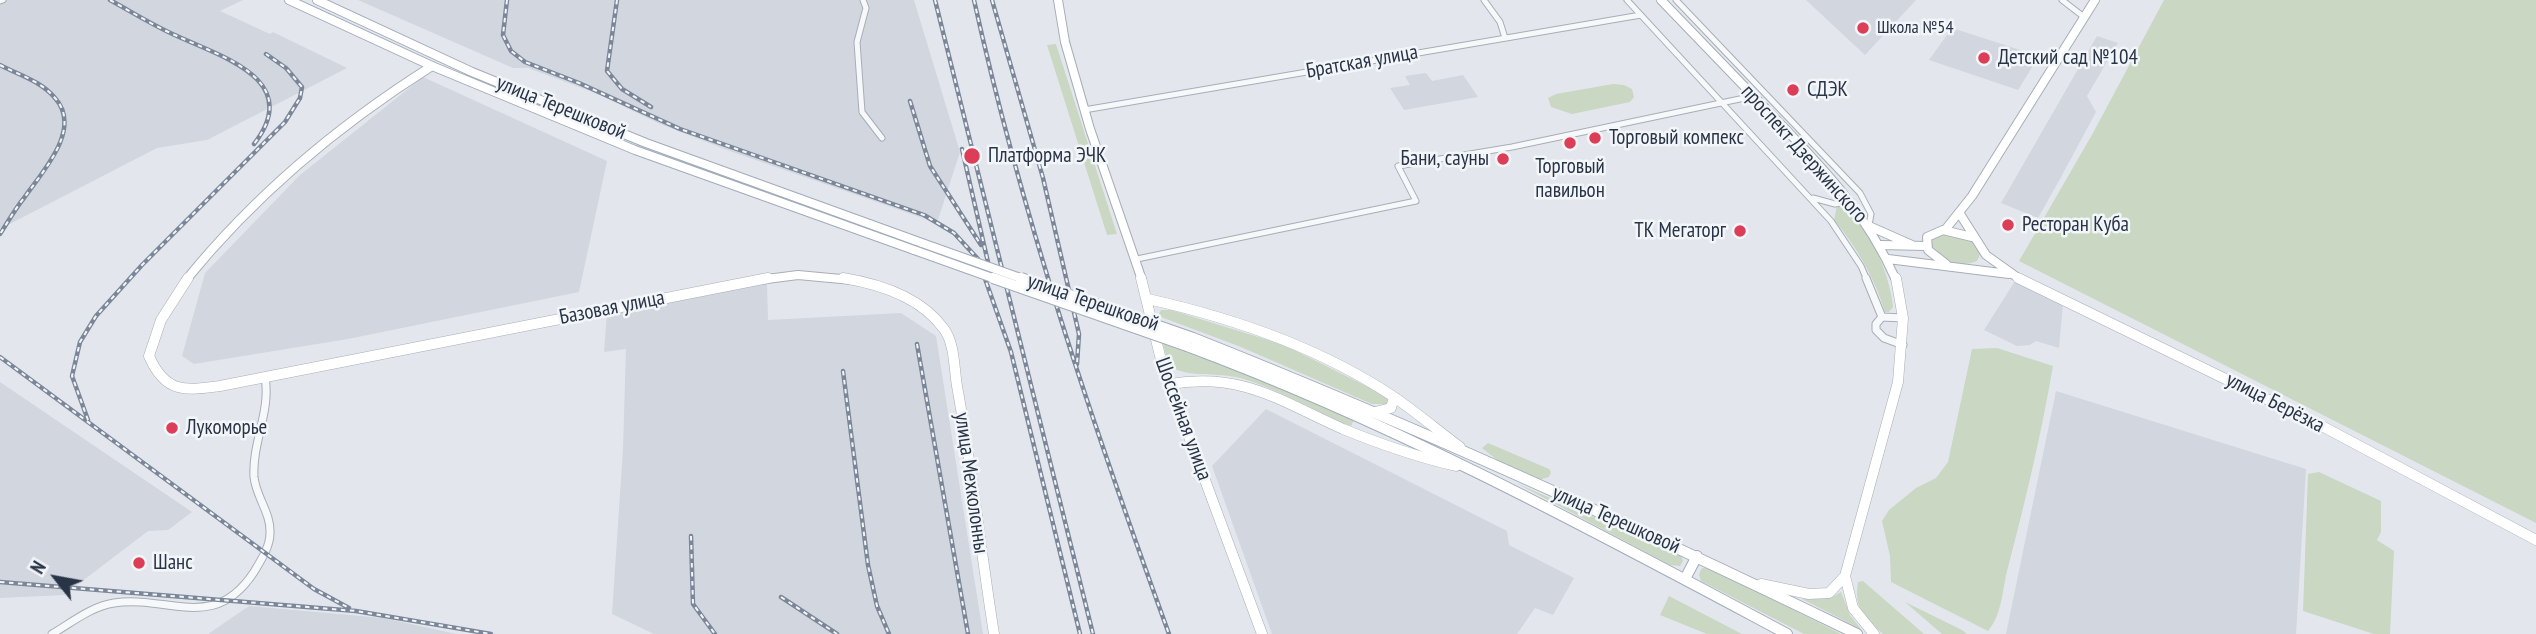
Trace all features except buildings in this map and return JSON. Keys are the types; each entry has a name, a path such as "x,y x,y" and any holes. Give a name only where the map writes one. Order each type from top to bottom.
{"main road":[{"name":"улица Терешковой","path":"289,0 432,65 709,178 1298,378 1697,556 1857,634"},
{"name":"улица Терешковой","path":"317,0 443,59 593,121 918,247"},
{"name":"Шоссейная улица","path":"1058,0 1062,30 1084,110 1138,259 1156,345 1262,634"},
{"name":"проспект Дзержинского","path":"1661,0 1852,202 1881,245 1897,281 1903,318 1903,345 1893,405 1845,576"},
{"path":"1945,230 1960,214 2095,0"},
{"path":"432,65 443,59"},
{"name":"Базовая улица","path":"432,65 352,119 229,228 175,296 157,328 150,348 153,368 160,378 174,388 201,389 744,282 800,274 844,277 880,287 918,306 938,321 946,332"},
{"path":"583,128 593,121"},
{"path":"1960,214 1972,237 1982,246 1986,255 2010,274"},
{"path":"1869,225 1912,245"},
{"path":"1926,246 1927,237 1931,233 1945,230 1972,237"},
{"path":"1881,245 1926,246 1937,259 1956,267"},
{"path":"1972,267 1984,261 1986,255"},
{"path":"1888,260 1972,267 2010,274"},
{"name":"улица Берёзка","path":"2010,274 2309,419 2536,540"},
{"path":"1148,299 1267,334 1344,370 1394,397 1471,456"},
{"name":"улица Мехколонны","path":"946,332 959,396 993,634"},
{"name":"улица Терешковой","path":"1190,342 1464,467 1787,634"},
{"path":"1170,383 1211,378 1240,382 1352,432 1439,462 1464,467"},
{"path":"1375,412 1391,408 1394,397"},
{"path":"1352,432 1363,430 1365,421"},
{"path":"1486,478 1494,466"},
{"path":"1685,579 1697,556"},
{"path":"1752,582 1792,592 1819,594 1829,593 1845,576"},
{"path":"1845,576 1847,598 1874,634"}],"street":[{"path":"863,0 866,8 857,42 862,112 882,138"},
{"path":"1484,0 1500,22 1505,38"},
{"path":"1627,0 1831,221 1861,266 1882,317"},
{"path":"1676,0 1860,193 1871,214 1869,225"},
{"path":"2062,0 2084,17"},
{"name":"Братская улица","path":"1084,110 1640,15"},
{"path":"1138,259 1416,201 1398,166 1512,147 1754,96"},
{"path":"1812,198 1835,204 1852,202"},
{"path":"1831,221 1835,204"},
{"path":"1882,317 1903,318"},
{"path":"1882,317 1876,324 1879,334 1903,345"},
{"path":"51,634 112,603 144,604 181,612 214,614 240,594 270,538 267,512 254,479 269,398 265,377"}],"shaded area":[{"path":"0,0 243,0 220,11 270,34 273,32 347,68 207,140 157,148 0,229"},
{"path":"358,0 914,0 960,152 937,223 727,150 658,123 598,94 528,68 513,68"},
{"name":"Школа №54","path":"1806,0 1916,0 1865,55"},
{"name":"Детский сад №104","path":"1952,28 2039,56 2018,90 1929,60"},
{"path":"2097,36 2118,43 2087,96 2096,112 2038,218 2001,203"},
{"path":"1426,73 1432,81 1463,75 1478,97 1404,110 1390,88 1410,85 1405,76"},
{"path":"423,77 607,161 579,292 348,339 194,364 182,356 205,273 300,175"},
{"path":"2015,281 2063,303 2059,348 2036,341 2030,345 2017,346 1984,330"},
{"path":"767,282 768,320 901,313 936,336 983,634 654,634 612,614 623,449 626,349 604,352 607,313"},
{"path":"0,382 192,512 168,530 148,531 64,595 0,598"},
{"path":"2056,391 2306,469 2296,634 2006,634"},
{"path":"1266,409 1507,531 1509,545 1574,578 1553,615 1535,608 1517,634 1272,634 1212,466"},
{"path":"249,606 383,618 457,634 208,634"}],"green space":[{"path":"2164,0 2536,0 2536,523 2019,261 2093,133"},
{"path":"1056,44 1117,234 1107,235 1047,45"},
{"path":"1613,84 1632,89 1634,97 1630,102 1572,114 1551,107 1548,98 1556,94"},
{"path":"1837,206 1850,208 1878,255 1891,293 1893,307 1889,312 1885,312 1858,252 1834,220"},
{"path":"1941,233 1975,244 1980,254 1977,261 1957,264 1939,256 1930,246 1930,240"},
{"path":"1161,310 1171,310 1284,345 1382,394 1388,399 1387,404 1372,404 1241,347 1161,317"},
{"path":"1163,344 1271,383 1354,420 1351,426 1345,424 1283,394 1244,379 1177,370 1169,366"},
{"path":"1997,348 2053,366 2038,444 2001,602 1988,631 1891,582 1890,556 1882,521 1889,510 1916,488 1936,478 1948,462 1972,349"},
{"path":"1488,443 1549,469 1549,477 1539,480 1501,463 1482,448"},
{"path":"2319,472 2381,501 2381,532 2377,540 2394,551 2390,634 2374,634 2303,611 2308,474"},
{"path":"1516,483 1675,552 1681,555 1683,561 1680,566 1670,565"},
{"path":"1706,567 1841,634 1804,634 1701,581 1701,569"},
{"path":"1863,581 1924,634 1883,634 1865,617 1859,606 1858,582"},
{"path":"1841,592 1850,615 1861,629 1802,599 1831,598"},
{"path":"1669,596 1742,634 1707,634 1660,615"},
{"path":"1905,602 1962,630 1967,634 1942,634"}],"railway":[{"path":"110,0 251,74 263,87 269,103 267,122 254,144"},
{"path":"507,0 503,35 511,51 525,62 579,83 680,129 924,215 954,233 978,259 1011,352 1080,634"},
{"path":"617,0 607,71 622,89 651,107"},
{"path":"935,0 1093,634"},
{"path":"974,0 1014,161 1061,320 1169,634"},
{"path":"992,0 1043,178 1079,334 1077,364"},
{"path":"88,420 72,376 80,342 96,316 142,265 285,122 300,98 302,87 286,68 266,54"},
{"path":"0,65 49,92 62,110 64,123 57,150 0,234"},
{"path":"910,101 930,166 981,245"},
{"path":"962,149 990,271"},
{"path":"917,344 968,634"},
{"path":"0,357 314,589 349,608"},
{"path":"843,371 868,565 877,606 889,634"},
{"path":"691,536 693,604 715,634"},
{"path":"0,582 356,611 491,634"},
{"path":"781,597 837,634"}],"place":[{"name":"Школа №54","path":"1863,28"},
{"name":"Детский сад №104","path":"1984,58"},
{"name":"СДЭК","path":"1793,90"},
{"name":"Торговый компекс","path":"1595,138"},
{"name":"Торговый павильон","path":"1570,143"},
{"name":"Платформа ЭЧК","path":"972,156"},
{"name":"Бани, сауны","path":"1503,159"},
{"name":"Ресторан Куба","path":"2008,225"},
{"name":"ТК Мегаторг","path":"1740,231"},
{"name":"Лукоморье","path":"172,428"},
{"name":"Шанс","path":"139,563"}]}
